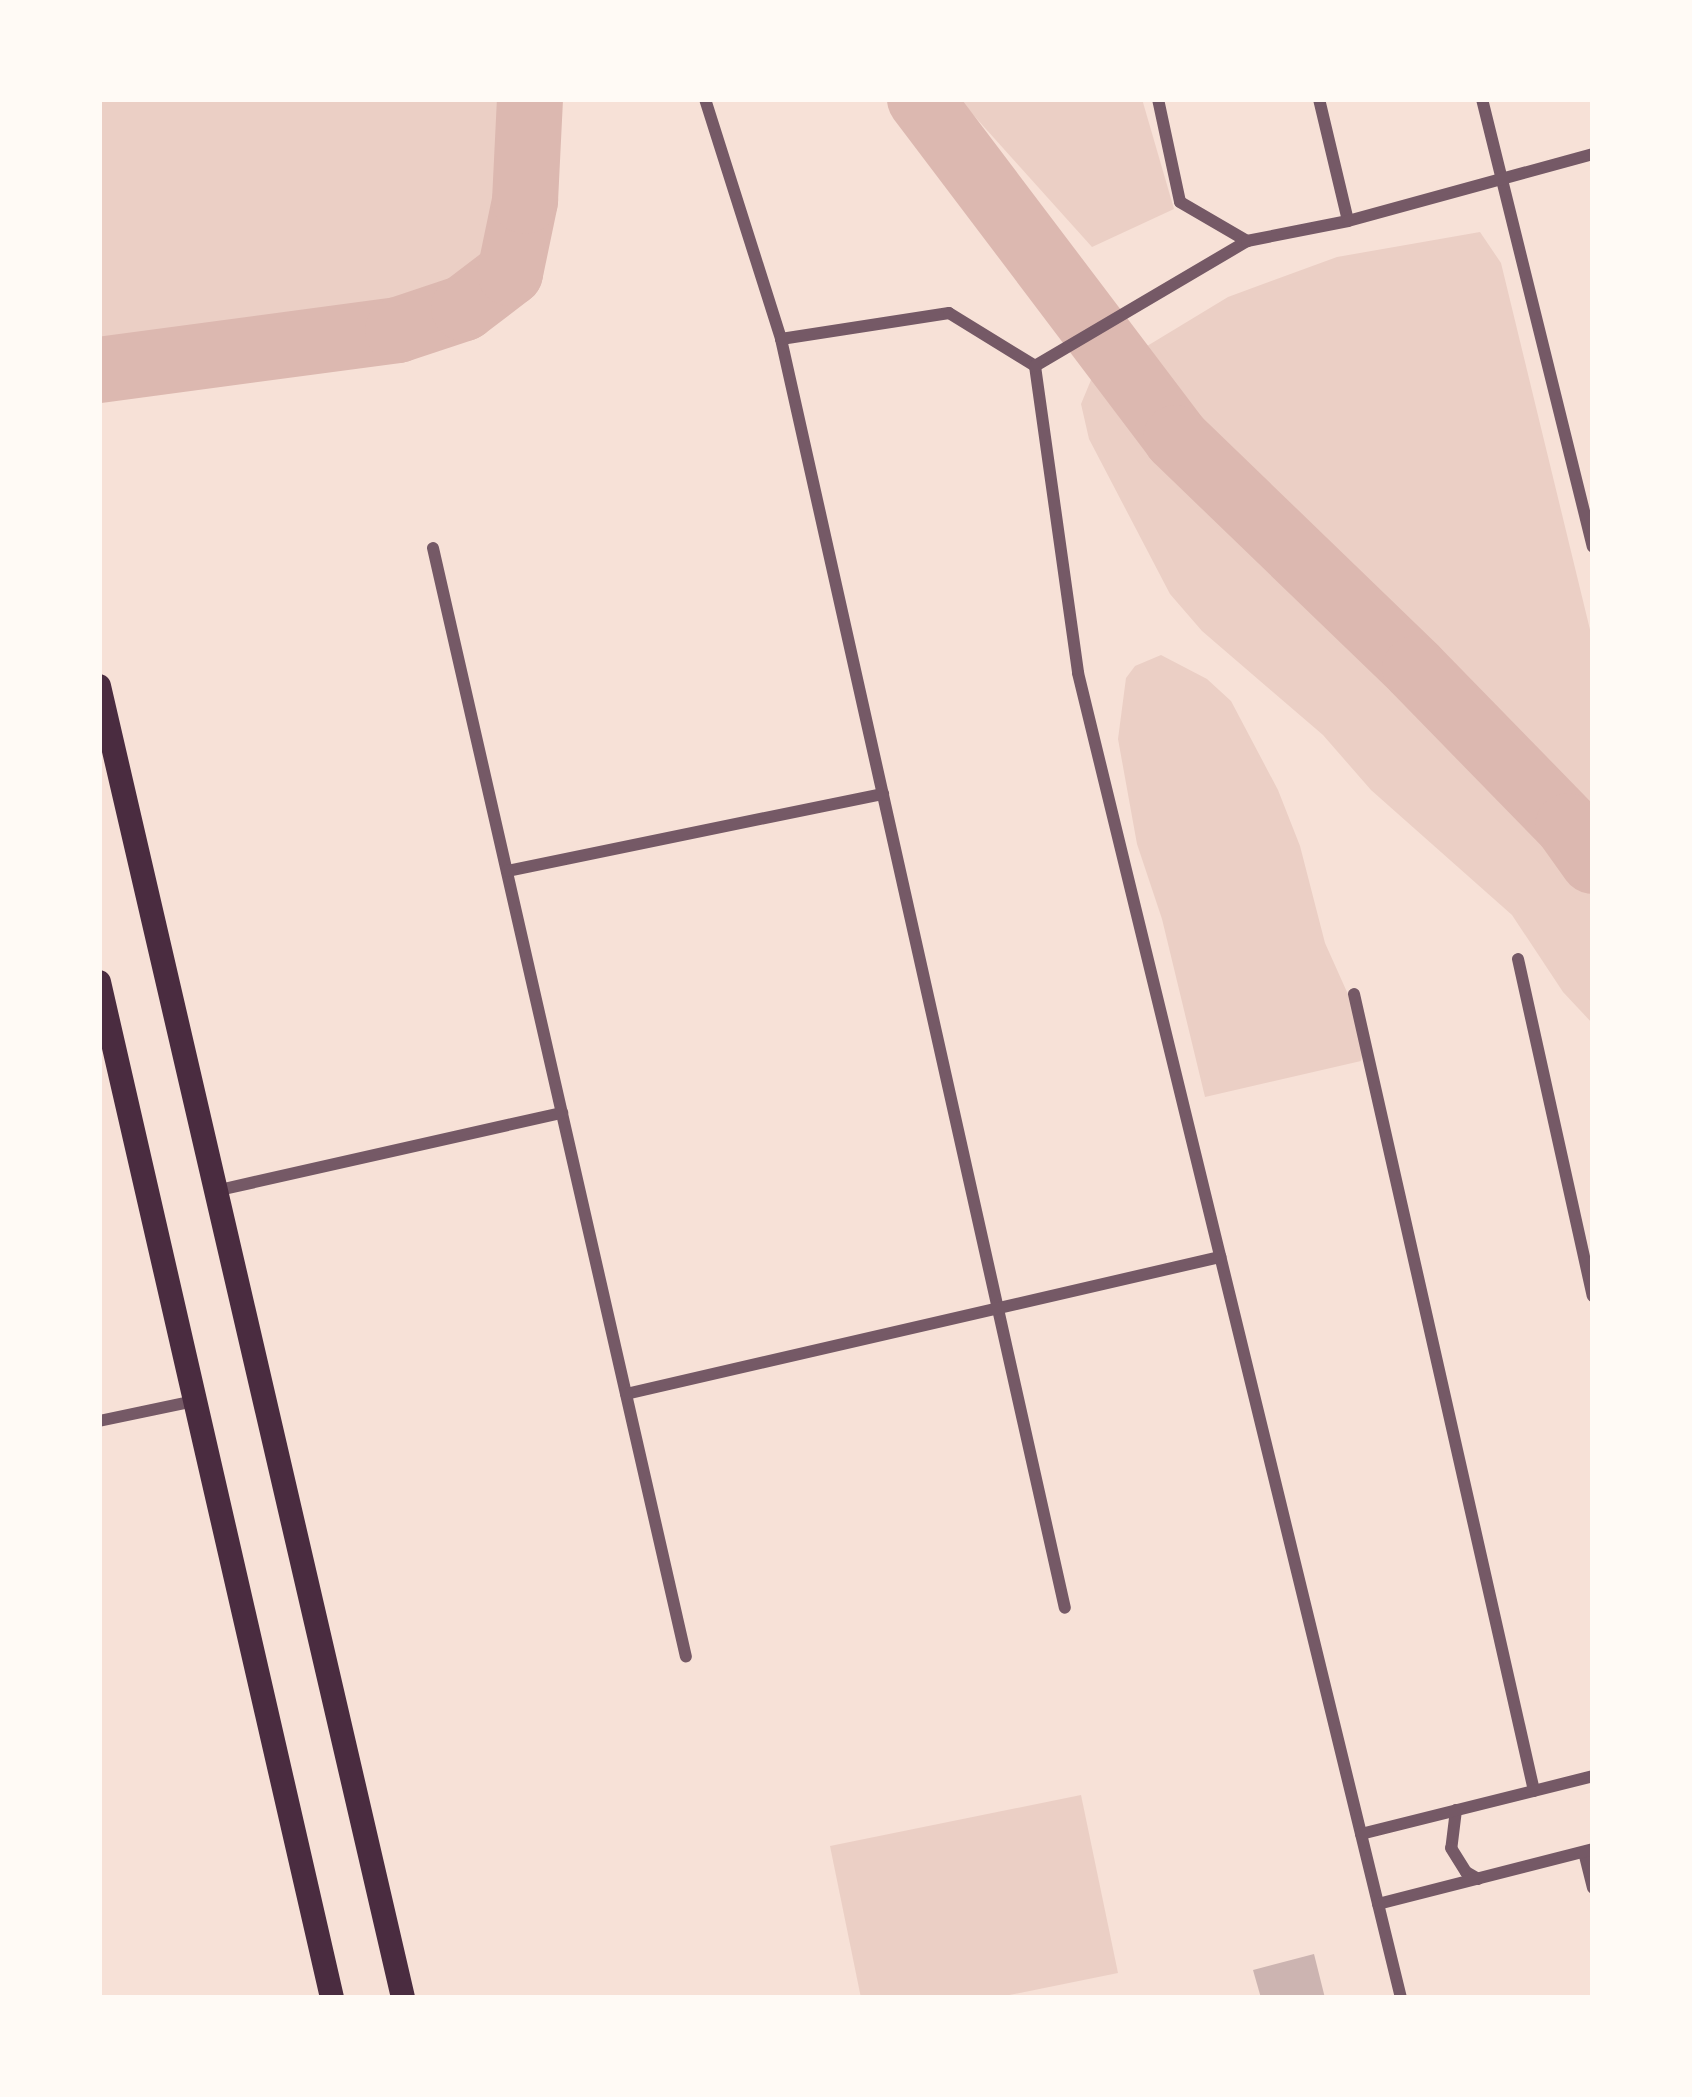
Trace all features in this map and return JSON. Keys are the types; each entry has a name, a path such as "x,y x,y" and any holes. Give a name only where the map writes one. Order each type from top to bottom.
{"main road":[{"path":"99,686 403,1998"},
{"path":"99,982 332,1998"}],"street":[{"path":"705,99 781,339 1065,1607"},
{"path":"1158,99 1180,202 1247,241"},
{"path":"1319,99 1348,221"},
{"path":"1482,99 1593,546"},
{"path":"1035,366 1247,241 1348,221 1593,154"},
{"path":"781,339 949,313 1035,366"},
{"path":"1035,366 1078,673 1401,1998"},
{"path":"433,548 686,1658"},
{"path":"507,871 884,794"},
{"path":"1518,959 1593,1296"},
{"path":"1354,994 1534,1791"},
{"path":"214,1191 562,1113"},
{"path":"626,1394 1220,1257"},
{"path":"99,1421 195,1400"},
{"path":"1361,1834 1593,1776"},
{"path":"1456,1810 1451,1848 1456,1861 1478,1879"},
{"path":"1378,1904 1589,1851 1593,1888"}],"shaded area":[{"path":"99,99 514,99 488,251 464,278 394,303 369,321 370,329 399,342 351,365 295,373 200,374 132,352 99,337"},
{"path":"959,99 1142,99 1174,209 1092,247"},
{"path":"1480,232 1501,263 1593,642 1593,1024 1563,992 1512,915 1371,790 1323,735 1202,631 1170,594 1089,439 1081,404 1091,380 1228,297 1337,257"},
{"path":"1161,655 1207,679 1231,701 1278,790 1300,846 1325,943 1351,1001 1364,1045 1361,1061 1205,1097 1162,919 1137,844 1118,739 1126,678 1135,666"},
{"path":"1081,1795 1118,1973 995,1998 861,1998 830,1846"}],"building":[{"path":"1314,1954 1325,1998 1261,1998 1253,1970"}],"waterway":[{"path":"99,370 398,330 464,308 510,273 525,201 530,99"},
{"path":"920,99 1176,438 1415,669 1568,826 1593,861"}]}
